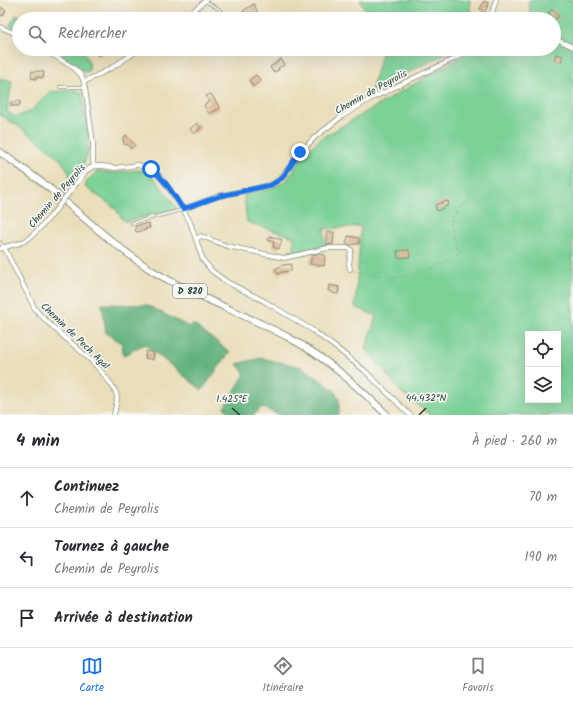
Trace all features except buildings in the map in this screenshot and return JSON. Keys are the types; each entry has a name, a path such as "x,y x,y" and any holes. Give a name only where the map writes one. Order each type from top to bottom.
{"main road":[{"name":"D 820","path":"0,152 52,191 132,256 156,273 182,287 294,340 338,370 387,415"}],"street":[{"path":"492,12 496,0"},
{"path":"193,12 206,1"},
{"path":"0,27 12,32"},
{"path":"561,41 573,47"},
{"path":"54,56 74,68 82,75 93,143 92,162 94,166"},
{"path":"84,84 130,56"},
{"name":"Chemin de Peyrolis","path":"2,248 23,242 34,234 87,170 94,166 115,168 138,165 151,169 165,182 183,209 220,196 271,185 282,178 300,152 315,137 341,117 370,100 460,56"},
{"path":"183,209 190,222 204,260 212,272 312,330 364,370 410,415"},
{"path":"196,239 201,236 227,246 284,258 328,248 349,248 351,250 349,264 350,269"},
{"name":"Chemin de Pech Agal","path":"2,248 35,309 100,369 115,389 117,397 114,415"}],"lane":[{"path":"206,1 219,8 221,12"},
{"path":"60,87 84,84"},
{"path":"132,223 183,209"},
{"path":"0,242 2,248"}],"path":[{"path":"350,269 355,272 396,278 433,268 455,257 459,251 453,239 450,227 452,218 465,203 470,200"}],"green space":[{"path":"360,0 470,0 470,12 366,12"},
{"path":"529,0 573,0 573,415 430,415 401,392 366,349 376,316 355,307 361,226 324,229 325,246 294,255 294,237 247,222 244,195 273,188 287,180 303,155 320,139 462,56 561,56 561,12 530,12"},
{"path":"63,56 86,56 89,63 88,72 85,72"},
{"path":"381,56 441,56 439,57 371,91"},
{"path":"0,78 12,81 7,112 16,117 31,111 49,92 76,90 82,93 88,134 88,152 81,170 71,187 68,171 56,155 26,132 0,115"},
{"path":"141,170 155,179 177,208 125,222 114,207 85,187 87,181 99,171 112,173"},
{"path":"102,304 147,305 189,327 193,324 230,352 202,390 144,344 123,356 122,343 106,333"},
{"path":"261,358 302,367 334,390 339,399 339,415 280,415 261,407 254,415 234,415 224,408 245,374 237,364"}],"route":[{"path":"151,169 165,182 183,209 220,196 271,185 282,178 300,152"}]}
